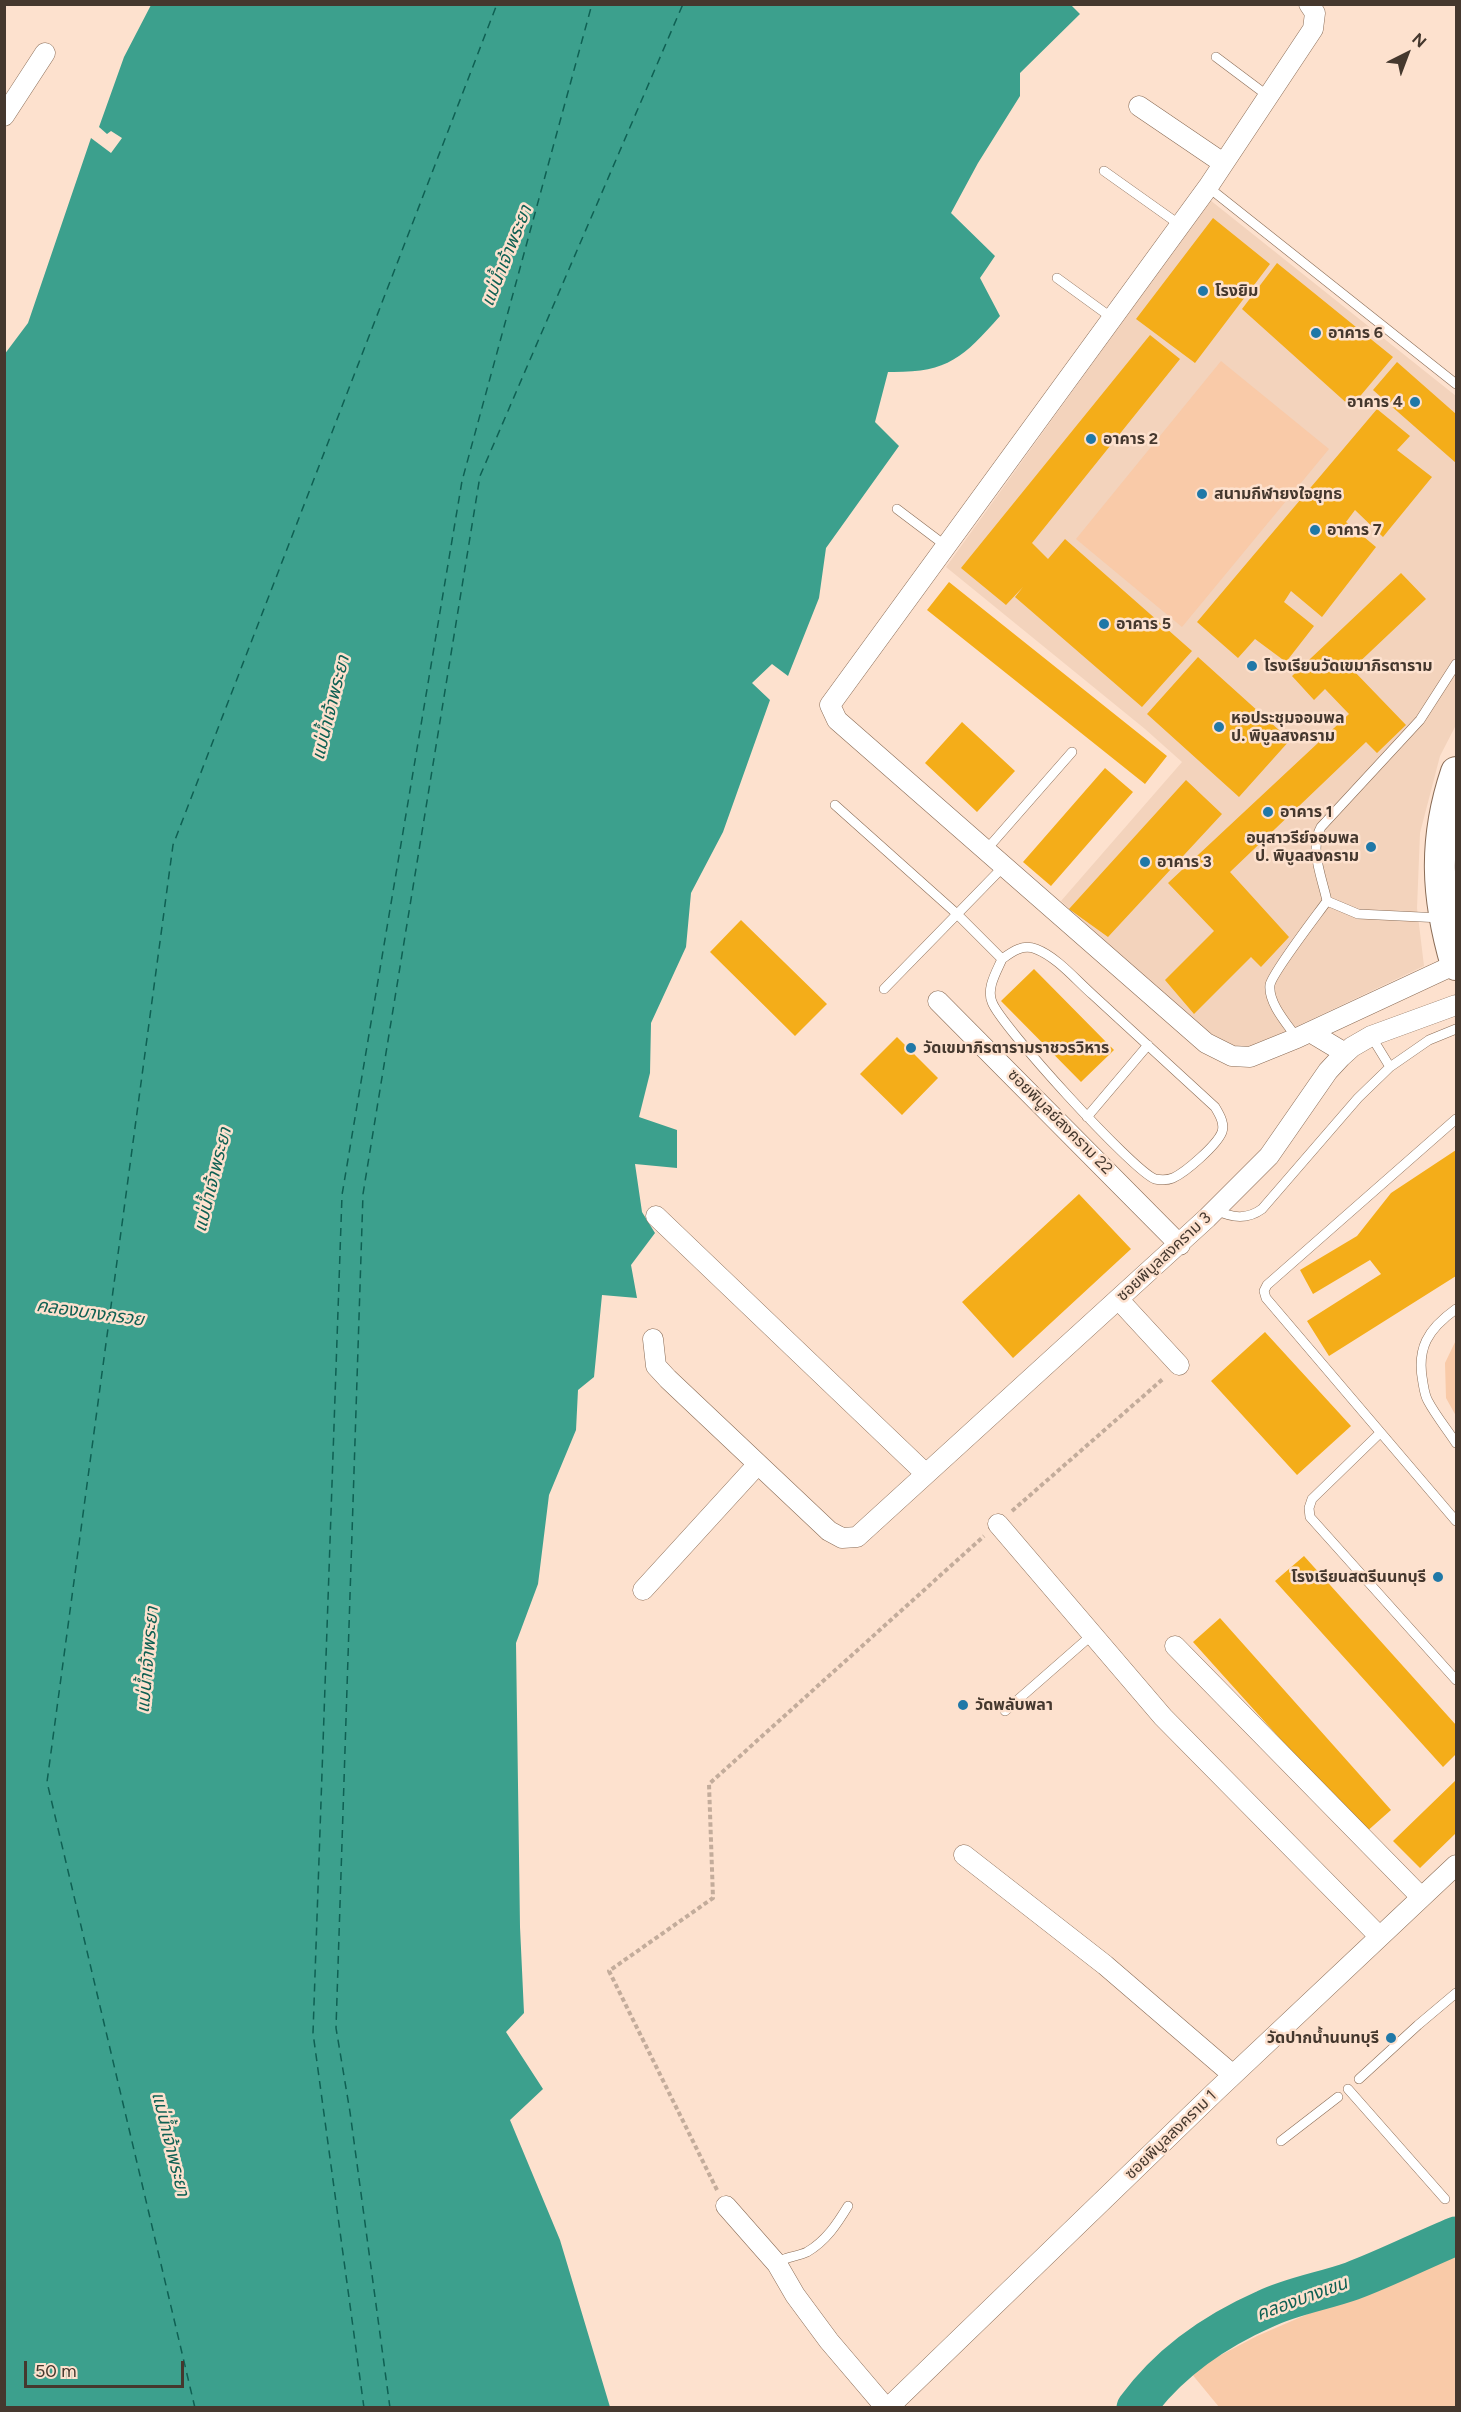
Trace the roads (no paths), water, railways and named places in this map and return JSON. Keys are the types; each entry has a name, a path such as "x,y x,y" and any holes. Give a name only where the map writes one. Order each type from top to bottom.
{"main road":[{"path":"1456,772 1447,806 1439,874 1444,918 1456,964"}],"street":[{"path":"1311,5 1316,19 1313,29 1208,187 830,705 837,720 1206,1043 1232,1056 1250,1057 1456,964"},
{"path":"4,116 45,53"},
{"path":"1139,106 1223,163"},
{"name":"ซอยพิบูลย์สงคราม 22","path":"938,1002 1180,1245"},
{"name":"ซอยพิบูลสงคราม 3","path":"654,1339 656,1366 830,1531 842,1538 857,1537 1180,1245 1269,1156 1328,1071 1345,1053 1371,1036 1456,1005"},
{"path":"1303,1035 1345,1053"},
{"path":"656,1216 926,1474"},
{"path":"1119,1300 1179,1365"},
{"path":"643,1590 758,1464"},
{"path":"998,1524 1163,1717 1379,1936"},
{"path":"1175,1646 1421,1897"},
{"path":"964,1855 1105,1965 1233,2075"},
{"name":"ซอยพิบูลสงคราม 1","path":"887,2408 1233,2075 1456,1865"},
{"path":"726,2206 777,2264 795,2295 829,2341 887,2408"}],"lane":[{"path":"1216,57 1268,96"},
{"path":"1104,171 1180,225"},
{"path":"1208,187 1456,384"},
{"path":"1057,278 1113,318"},
{"path":"897,509 946,546"},
{"path":"1303,1035 1272,998 1270,986 1327,901 1315,848 1316,837 1321,828 1420,720 1456,664"},
{"path":"987,849 1072,752"},
{"path":"835,805 957,914 1002,959"},
{"path":"884,989 1005,865"},
{"path":"1327,901 1358,914 1444,918"},
{"path":"1027,947 1037,949 1058,963 1215,1107 1222,1119 1223,1131 1211,1148 1173,1178 1165,1180 1155,1179 1137,1165 1087,1116 1002,1018 992,1002 991,987 1002,959 1018,949 1027,947"},
{"path":"1216,1209 1227,1215 1243,1218 1252,1216 1262,1209 1358,1098 1390,1067 1429,1040 1456,1029"},
{"path":"1371,1036 1390,1067"},
{"path":"1087,1116 1148,1045"},
{"path":"1456,1119 1267,1285 1263,1291 1266,1298 1456,1521"},
{"path":"1456,1309 1426,1339 1421,1354 1420,1370 1426,1399 1456,1443"},
{"path":"1380,1432 1312,1499 1309,1508 1310,1517 1456,1680"},
{"path":"1005,1711 1093,1634"},
{"path":"1359,2079 1456,1993"},
{"path":"1348,2089 1445,2199"},
{"path":"1281,2141 1338,2097"},
{"path":"777,2264 781,2260 805,2253 822,2242 848,2206"}],"water":[{"path":"151,5 1071,5 1080,14 1020,73 1020,96 978,163 951,213 995,256 980,278 1000,316 975,343 952,360 925,370 888,372 875,422 899,446 826,548 819,598 788,676 772,664 752,683 770,700 723,832 691,893 686,947 651,1023 650,1073 639,1117 677,1130 677,1168 635,1164 642,1212 655,1233 631,1265 637,1298 602,1295 594,1377 578,1390 576,1430 549,1495 538,1584 516,1643 520,1927 524,2013 506,2032 543,2089 510,2120 560,2240 610,2407 5,2408 4,355 28,323 91,138 111,153 122,138 111,131 107,134 99,127 124,57"}],"waterway":[{"name":"คลองบางเขน","path":"1136,2408 1178,2363 1211,2338 1246,2318 1275,2304 1365,2276 1456,2236"}],"place":[{"name":"โรงยิม","path":"1203,291"},
{"name":"อาคาร 6","path":"1316,333"},
{"name":"อาคาร 4","path":"1415,402"},
{"name":"อาคาร 2","path":"1091,439"},
{"name":"สนามกีฬายงใจยุทธ","path":"1202,494"},
{"name":"อาคาร 7","path":"1315,530"},
{"name":"อาคาร 5","path":"1104,624"},
{"name":"โรงเรียนวัดเขมาภิรตาราม","path":"1252,666"},
{"name":"หอประชุมจอมพล ป. พิบูลสงคราม","path":"1219,727"},
{"name":"อาคาร 1","path":"1268,812"},
{"name":"อนุสาวรีย์จอมพล ป. พิบูลสงคราม","path":"1371,847"},
{"name":"อาคาร 3","path":"1145,862"},
{"name":"วัดเขมาภิรตารามราชวรวิหาร","path":"911,1048"},
{"name":"โรงเรียนสตรีนนทบุรี","path":"1438,1577"},
{"name":"วัดพลับพลา","path":"963,1705"},
{"name":"วัดปากน้ำนนทบุรี","path":"1391,2038"}],"water label":[{"name":"แม่น้ำเจ้าพระยา","path":"507,256"},
{"name":"แม่น้ำเจ้าพระยา","path":"331,708"},
{"name":"แม่น้ำเจ้าพระยา","path":"213,1180"},
{"name":"คลองบางกรวย","path":"90,1313"},
{"name":"แม่น้ำเจ้าพระยา","path":"148,1660"},
{"name":"แม่น้ำเจ้าพระยา","path":"170,2144"}]}
